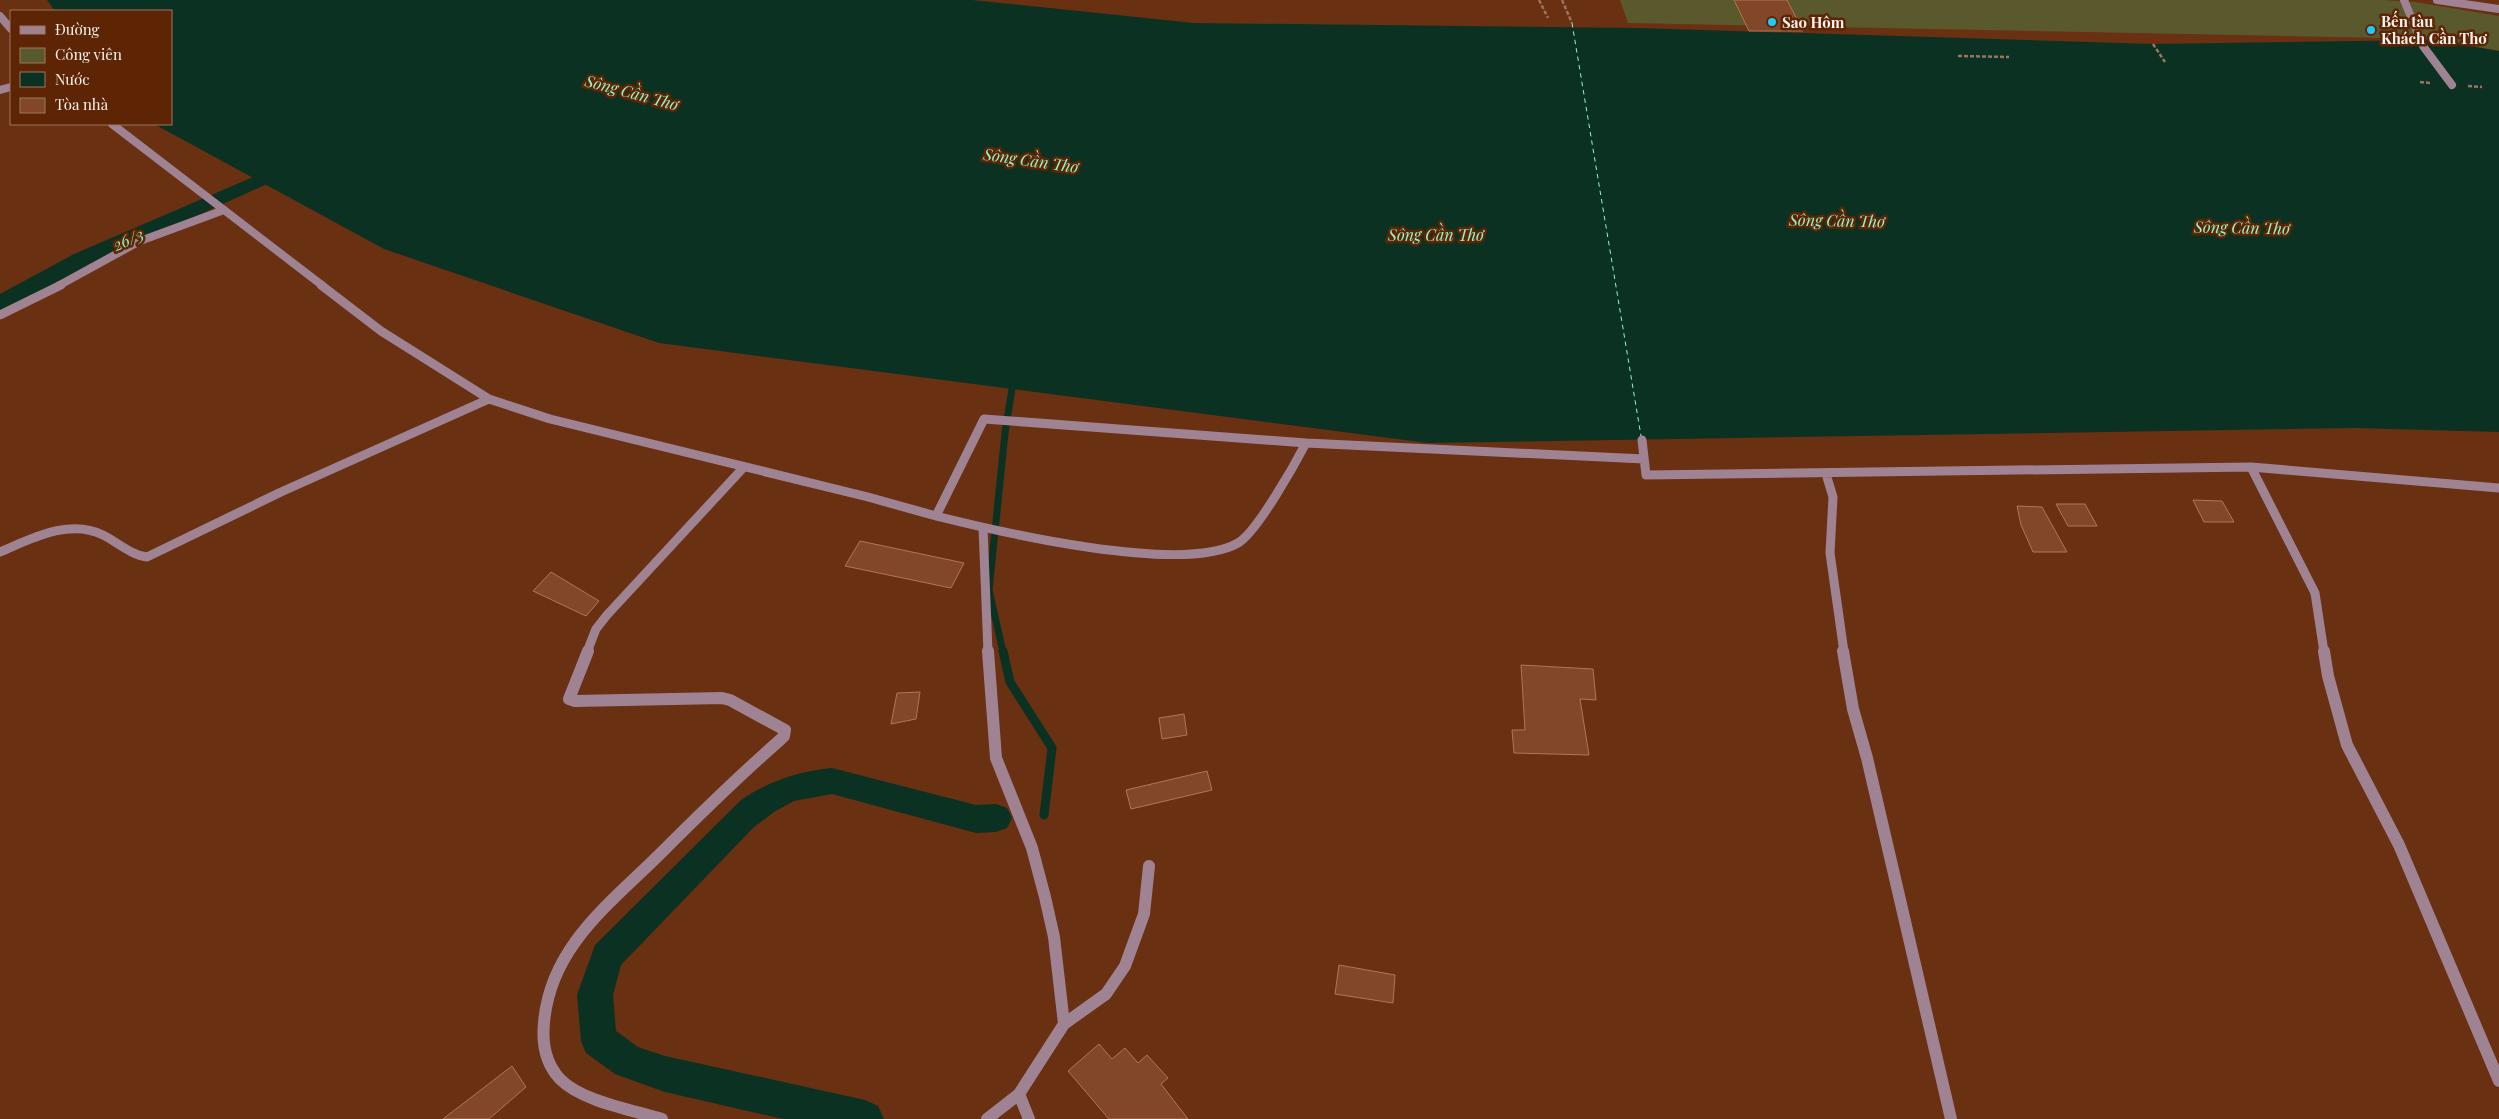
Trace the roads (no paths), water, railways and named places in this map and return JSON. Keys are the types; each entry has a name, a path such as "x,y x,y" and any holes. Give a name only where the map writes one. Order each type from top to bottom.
{"street":[{"path":"2404,0 2417,38 2425,51 2452,84"},
{"path":"2437,0 2499,9"},
{"path":"0,16 10,28"},
{"path":"113,125 381,331 488,399 550,419 985,529 1130,552 1182,555 1225,550 1239,543 1267,509 1293,470 1306,443"},
{"path":"0,315 83,274 140,241 222,208"},
{"path":"0,552 68,529 84,528 93,530 139,556 147,557 281,492 488,399"},
{"path":"936,516 984,419 1306,443 1644,459"},
{"path":"1642,440 1646,475 1826,474 2085,468 2251,468 2435,481 2499,488"},
{"path":"662,1119 600,1099 561,1080 552,1069 544,1040 545,1014 551,989 558,968 583,931 611,901 747,768 780,740 784,736 785,730 730,700 722,698 575,701 569,698 596,629 744,467"},
{"path":"2251,468 2315,593 2328,676 2347,745 2399,845 2499,1081"},
{"path":"1826,474 1833,497 1830,553 1853,709 1867,758 1951,1119"},
{"path":"985,529 993,737 997,763 1023,824 1045,897 1054,937 1064,1024"},
{"path":"987,1119 1019,1094 1064,1024 1106,994 1125,966 1137,938 1144,914 1149,866"},
{"path":"1019,1094 1029,1119"}],"water":[{"name":"Sông Cần Thơ","path":"47,0 972,0 1194,23 1639,28 2153,44 2433,40 2499,51 2499,432 2355,428 1428,443 659,343 384,249 156,125 172,125 172,10 54,10"}],"waterway":[{"name":"26/3","path":"0,304 82,259 258,181"},
{"path":"1003,652 989,590 1005,433 1012,389"},
{"path":"1003,651 1010,682 1052,748 1044,815"},
{"path":"865,1119 665,1074 628,1061 599,1041 595,995 607,956 742,818 773,797 794,788 818,782 832,781 976,819 996,818"}],"place":[{"name":"Sao Hôm","path":"1772,22"},
{"name":"Bến tàu Khách Cần Thơ","path":"2371,30"}]}
